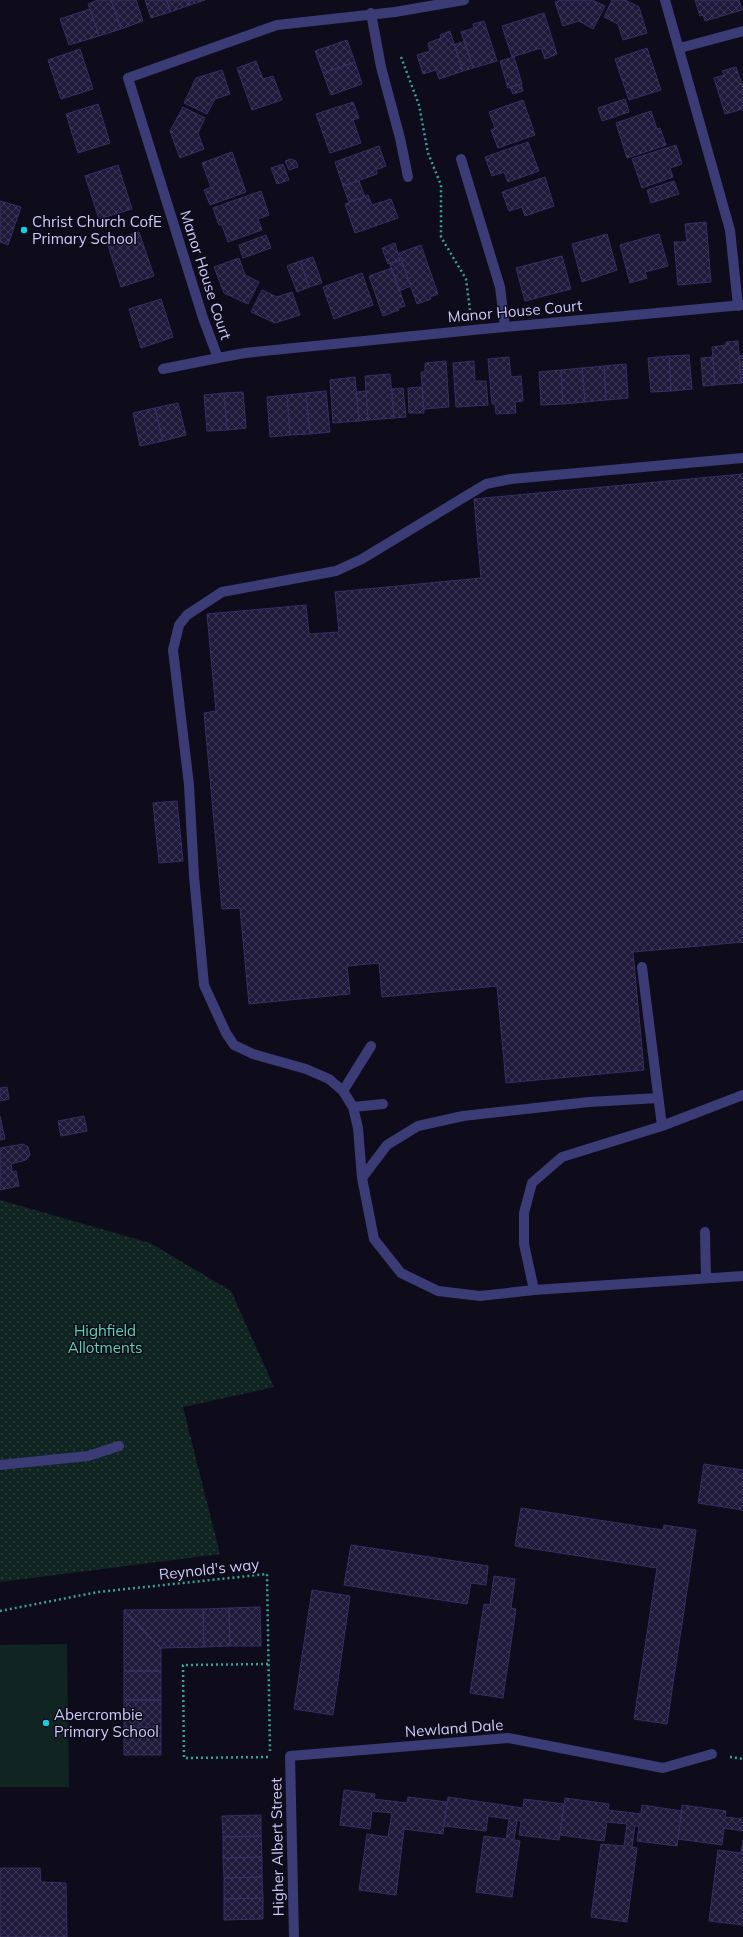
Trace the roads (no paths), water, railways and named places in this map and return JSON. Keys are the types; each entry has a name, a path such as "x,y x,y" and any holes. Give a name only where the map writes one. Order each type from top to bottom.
{"street":[{"name":"Manor House Court","path":"464,0 277,25 128,78 203,318 218,358 245,353 741,305 730,230 680,48 665,0"},
{"path":"371,13 381,67 400,138 408,177"},
{"path":"680,48 743,31"},
{"path":"461,159 500,287 505,327"},
{"path":"163,369 218,358"},
{"path":"743,458 511,480 486,484 362,559 336,571 222,592 187,615 179,625 174,650 189,785 194,876 204,985 226,1033 234,1045 253,1054 306,1069 329,1079 343,1091 353,1107 358,1128 362,1178 374,1240 401,1273 438,1291 480,1296 534,1290 743,1276"},
{"path":"642,967 662,1126"},
{"path":"343,1091 371,1046"},
{"path":"534,1290 524,1244 524,1213 532,1183 562,1157 662,1126 743,1095"},
{"path":"362,1178 387,1145 418,1126 463,1116 589,1102 658,1098"},
{"path":"353,1107 384,1104"},
{"path":"705,1232 706,1278"},
{"path":"0,1465 88,1456 119,1446"},
{"name":"Newland Dale","path":"290,1756 508,1738 663,1768 712,1754"},
{"name":"Higher Albert Street","path":"290,1756 294,1937"}],"place":[{"name":"Christ Church CofE Primary School","path":"24,230"},
{"name":"Abercrombie Primary School","path":"46,1723"}],"park label":[{"name":"Highfield Allotments","path":"105,1338"}]}
